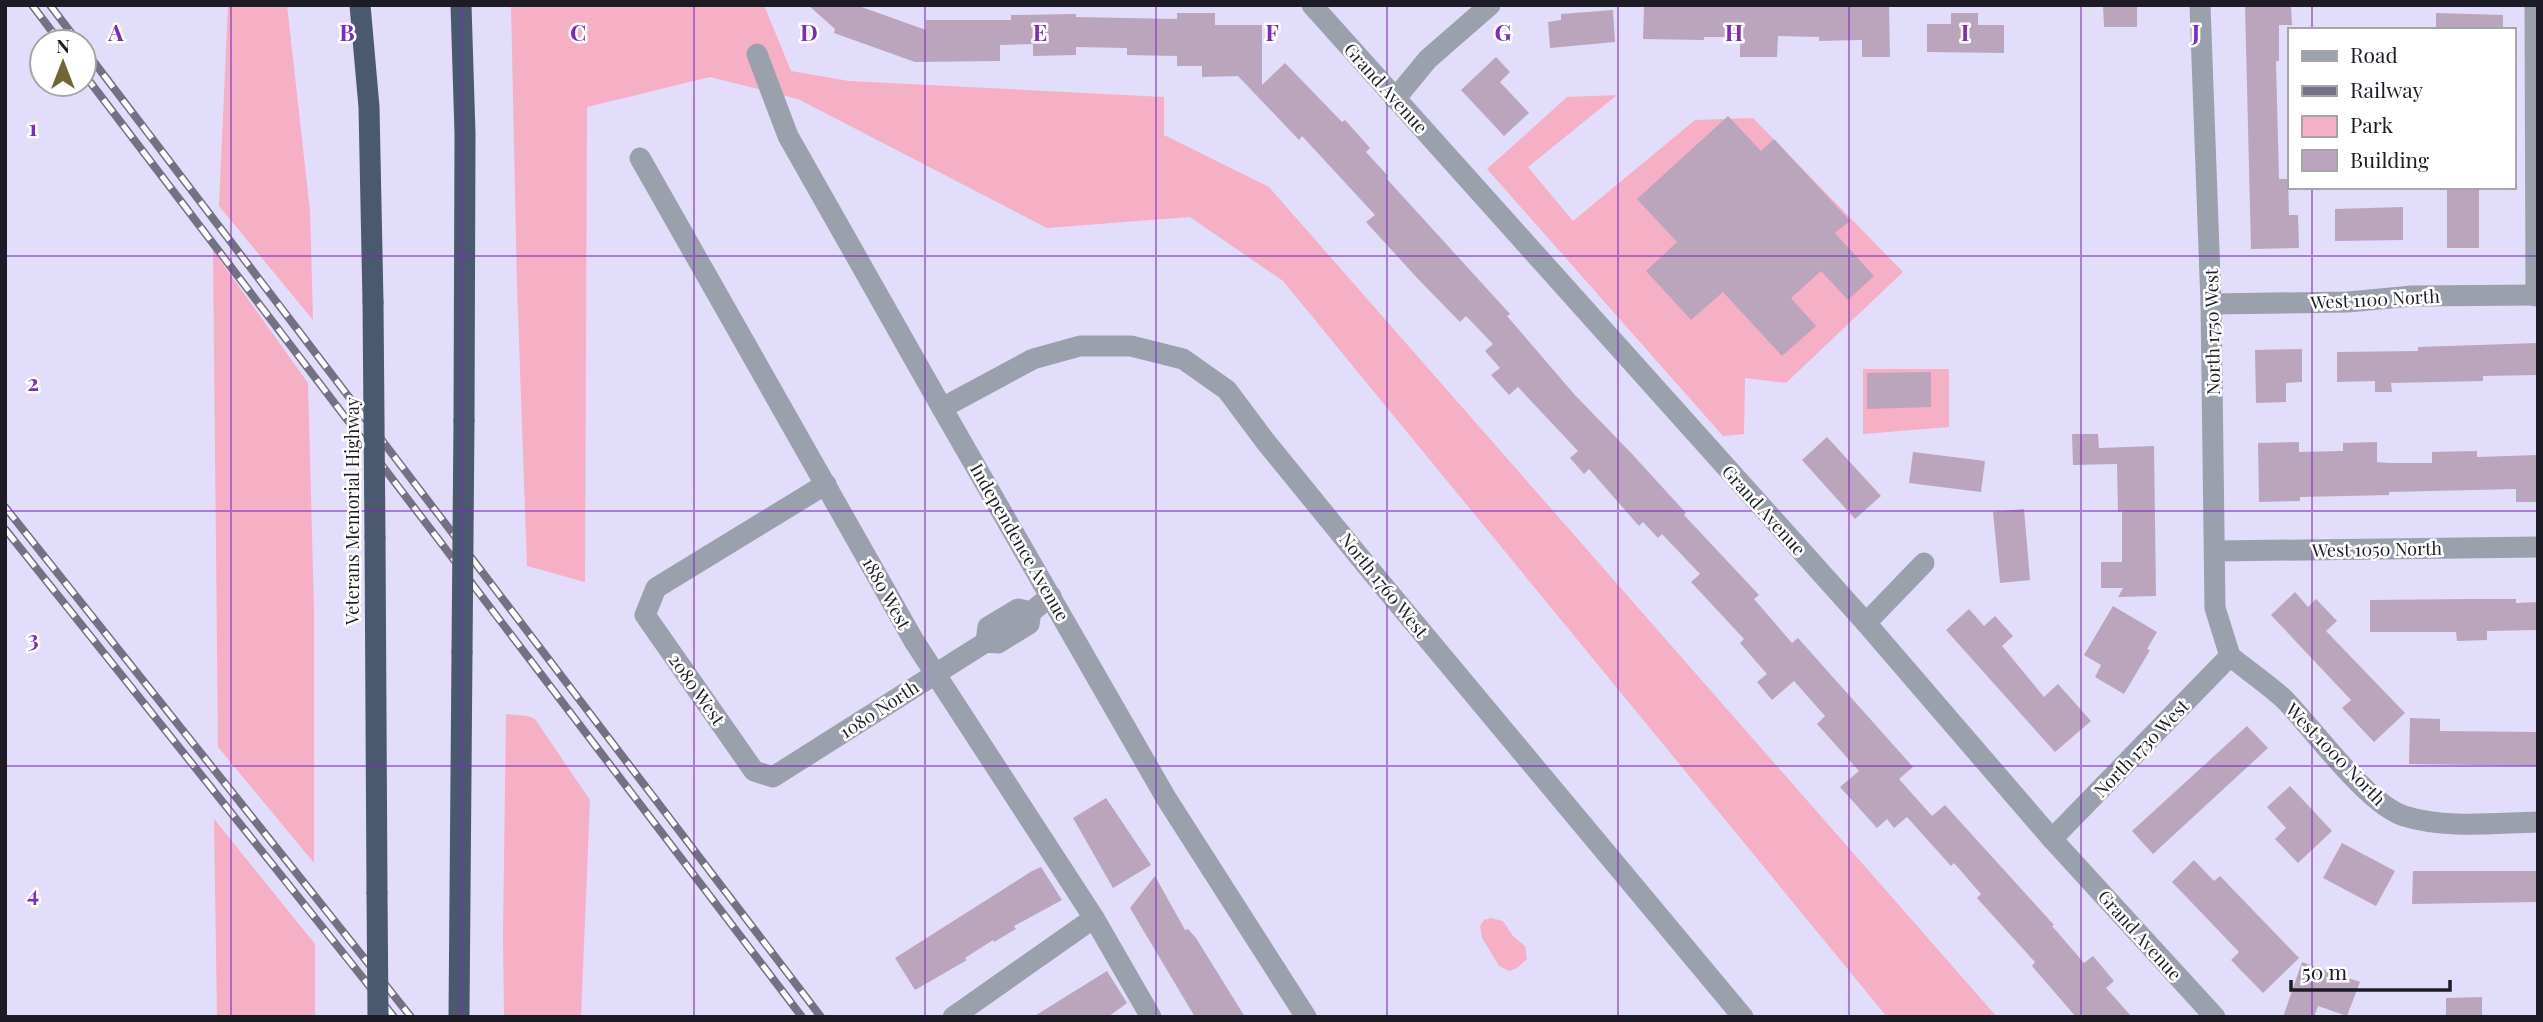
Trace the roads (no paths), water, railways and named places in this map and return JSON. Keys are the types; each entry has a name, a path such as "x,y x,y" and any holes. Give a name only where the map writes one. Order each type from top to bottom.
{"highway":[{"name":"Veterans Memorial Highway","path":"360,5 369,107 373,302 378,1017"},
{"path":"459,1017 466,147 460,5"}],"street":[{"name":"Grand Avenue","path":"1312,5 1866,623 2052,839 2215,1017"},
{"path":"1395,99 1428,59 1490,5"},
{"name":"North 1750 West","path":"2200,5 2211,304 2215,608 2230,656"},
{"path":"2535,5 2537,296"},
{"name":"Independence Avenue","path":"757,54 788,136 942,408 1166,797 1306,1017"},
{"name":"1880 West","path":"640,158 914,641 1094,918 1151,1017"},
{"name":"West 1100 North","path":"2211,304 2348,302 2412,296 2537,296"},
{"name":"North 1760 West","path":"942,408 1032,359 1080,346 1131,346 1183,359 1227,390 1265,441 1743,1017"},
{"name":"2080 West","path":"773,777 754,771 645,615 656,588 826,484"},
{"name":"West 1050 North","path":"2216,551 2538,547"},
{"path":"1866,623 1924,564"},
{"name":"1080 North","path":"773,777 986,642 998,643 1029,624 1031,612 1051,596"},
{"name":"West 1000 North","path":"2230,656 2283,699 2365,789 2400,815 2428,823 2538,822"},
{"name":"North 1730 West","path":"2052,839 2230,656"},
{"path":"953,1017 1094,918"}],"railway":[{"path":"32,5 49,28"},
{"path":"50,5 67,28"},
{"path":"98,67 821,1017"},
{"path":"98,92 802,1017"},
{"path":"5,507 411,1017"},
{"path":"5,529 394,1017"}]}
